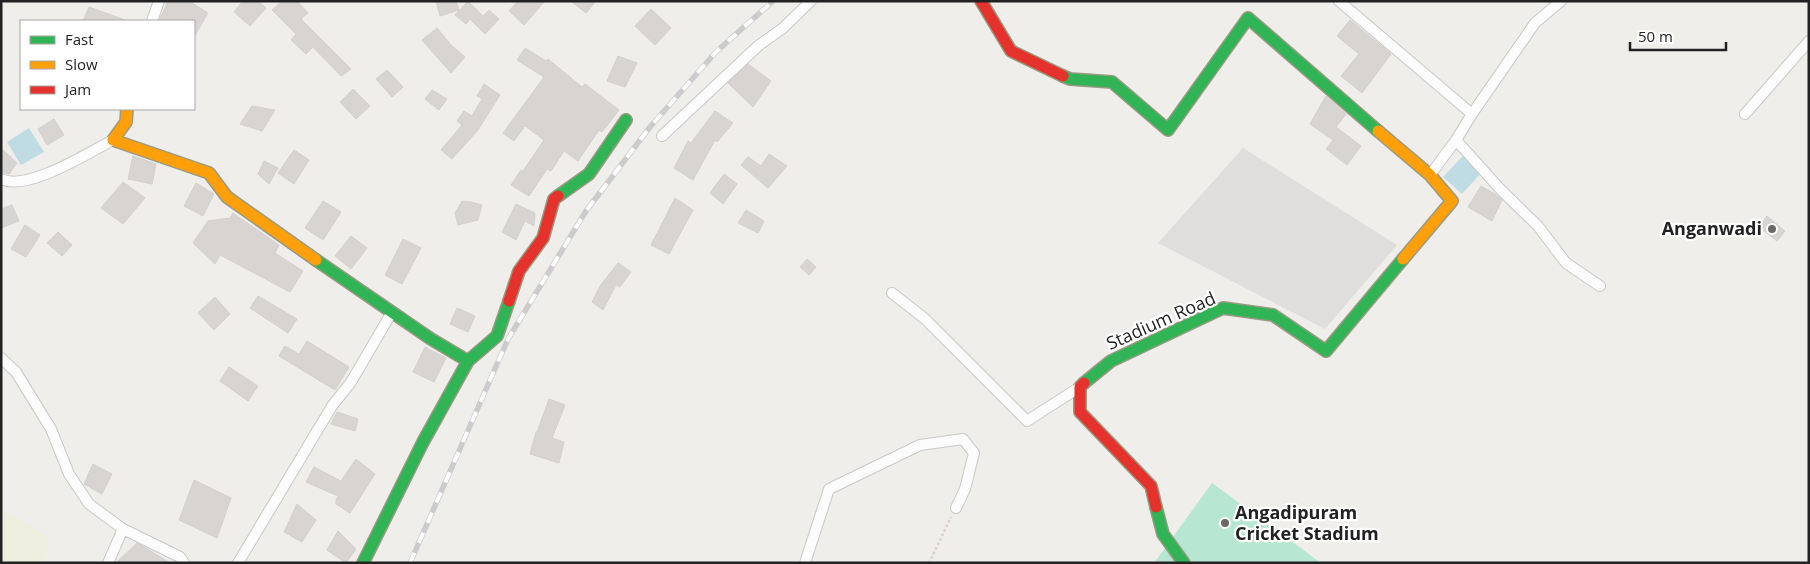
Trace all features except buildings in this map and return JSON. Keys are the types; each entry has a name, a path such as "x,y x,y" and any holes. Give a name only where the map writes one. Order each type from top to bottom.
{"street":[{"path":"152,20 159,1"},
{"path":"662,136 758,46 783,28 811,1"},
{"path":"981,1 1010,51 1070,79 1112,82 1168,130 1248,18 1430,175 1456,140 1534,23 1561,1"},
{"path":"1339,1 1472,114"},
{"path":"1745,114 1809,41"},
{"path":"1,179 8,182 26,181 54,171 113,140 124,130 127,110"},
{"path":"364,563 423,442 468,360 497,336 519,271 543,238 554,199 589,174 626,120"},
{"path":"113,140 209,173 227,197 256,219 431,339 468,360"},
{"path":"1456,140 1501,190 1538,226 1566,263 1600,286"},
{"name":"Stadium Road","path":"1080,387 1111,361 1223,308 1272,315 1326,351 1452,201 1430,175"},
{"path":"892,293 924,318 1027,421 1080,387"},
{"path":"238,563 332,406 352,382 392,312"},
{"path":"1,358 16,372 51,429 69,474 89,504 123,529 180,557 184,563"},
{"path":"1080,387 1080,412 1151,486 1163,534 1184,563"},
{"path":"805,563 829,488 920,445 963,438 974,453 965,489 956,508"},
{"path":"108,563 123,529"}],"path":[{"path":"929,563 956,508"}],"shaded area":[{"path":"1243,148 1397,245 1325,329 1158,243"}],"green space":[{"name":"Angadipuram Cricket Stadium","path":"1212,483 1321,563 1154,563"},
{"path":"1,509 49,537 44,563 1,563"}],"water":[{"path":"29,128 44,152 21,165 7,142"},
{"path":"1464,155 1482,172 1462,194 1443,177"}],"railway":[{"path":"410,563 508,339 586,211 650,127 716,52 773,1"}],"traffic: fast":[{"path":"1063,76 1070,79 1112,82 1168,130 1248,18 1378,131"},
{"path":"558,196 589,174 626,120"},
{"path":"1084,383 1111,361 1223,308 1273,315 1326,351 1403,259"},
{"path":"316,260 431,339 468,361"},
{"path":"363,563 423,442 468,361 497,336 509,301"},
{"path":"1156,507 1163,534 1184,563"}],"traffic: slow":[{"path":"127,110 126,122 113,140 209,173 227,197 316,260"},
{"path":"1378,131 1430,175 1452,201 1403,259"}],"traffic: jam":[{"path":"981,1 1011,51 1063,76"},
{"path":"509,301 519,271 543,238 554,199 558,196"},
{"path":"1084,383 1080,387 1080,412 1151,486 1156,507"}],"place":[{"name":"Anganwadi","path":"1772,229"},
{"name":"Angadipuram Cricket Stadium","path":"1225,523"}]}
